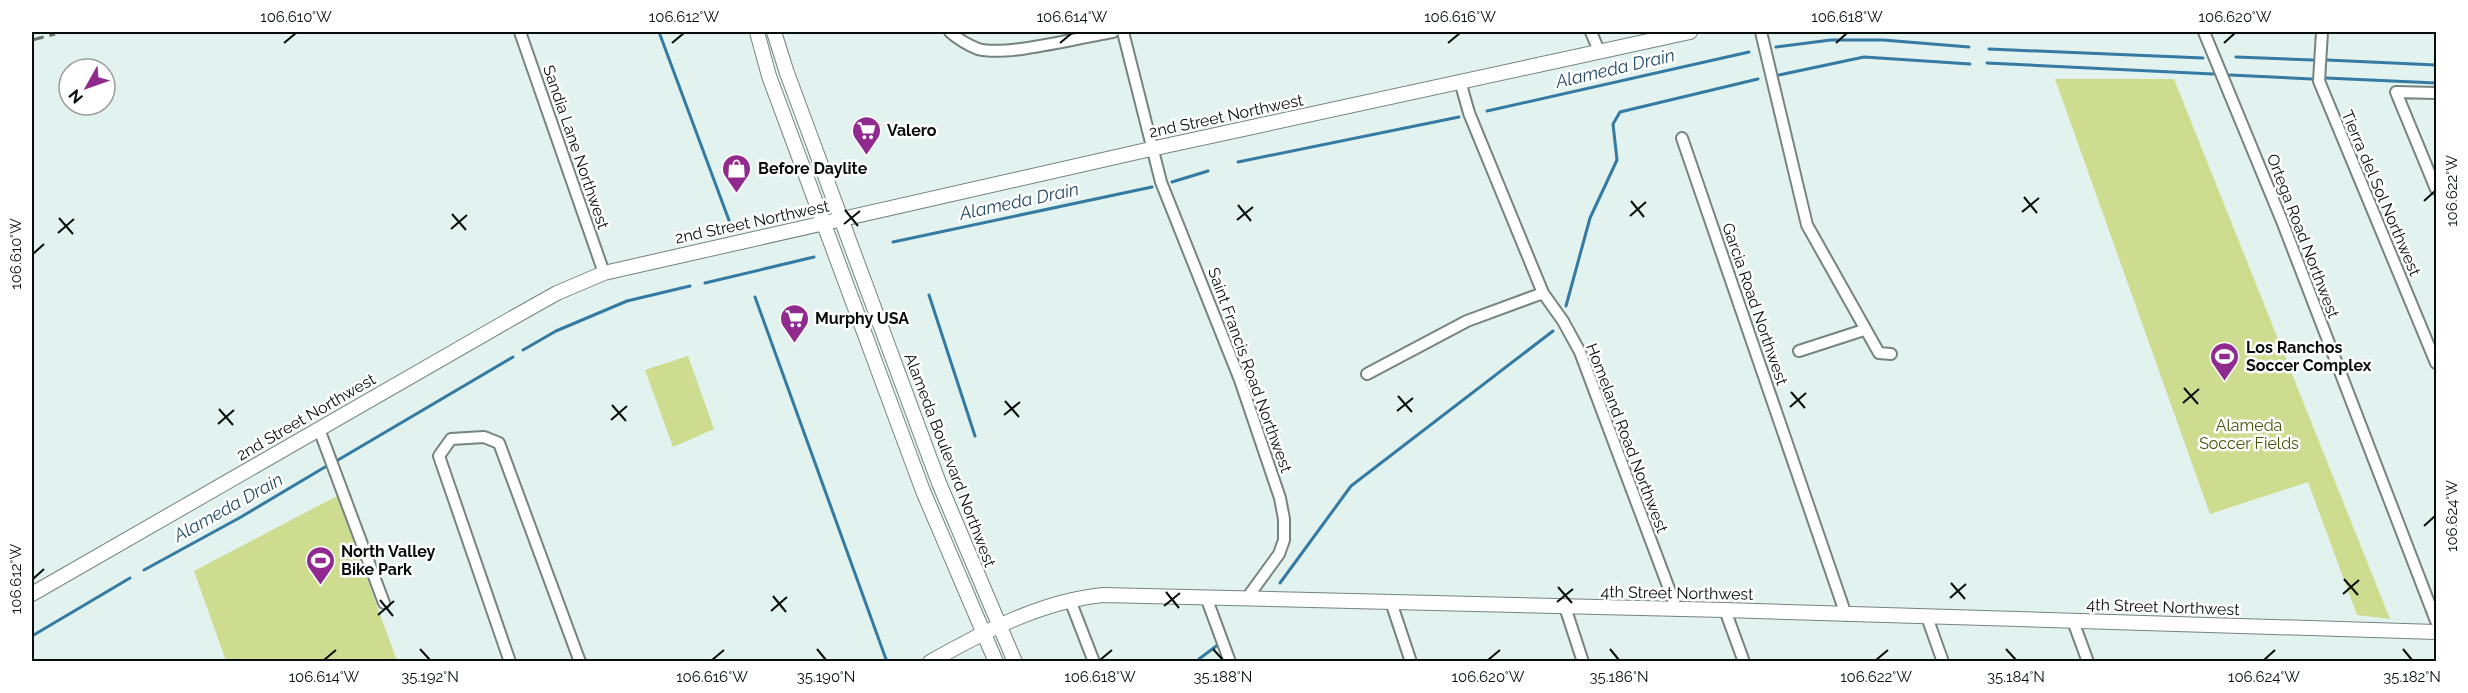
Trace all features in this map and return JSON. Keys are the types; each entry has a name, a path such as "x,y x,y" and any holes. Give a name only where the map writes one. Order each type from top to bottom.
{"main road":[{"name":"Alameda Boulevard Northwest","path":"758,32 769,76 822,224 923,491 996,662"},
{"name":"Alameda Boulevard Northwest","path":"774,32 786,73 939,483 1015,662"},
{"name":"2nd Street Northwest","path":"32,594 557,293 604,273 1151,149 1686,32"},
{"name":"4th Street Northwest","path":"930,662 999,627 1070,600 1103,595 1725,610 2436,632"}],"street":[{"name":"Sandia Lane Northwest","path":"520,32 604,273"},
{"path":"950,32 958,39 978,49 1001,51 1113,32"},
{"name":"Saint Francis Road Northwest","path":"1123,32 1161,182 1240,380 1280,498 1284,519 1284,540 1279,554 1247,598"},
{"path":"1591,32 1599,51"},
{"path":"1761,32 1807,225 1864,330 1879,353 1891,354"},
{"name":"Ortega Road Northwest","path":"2204,32 2282,221 2436,621"},
{"name":"Tierra del Sol Northwest","path":"2322,32 2319,81 2436,363"},
{"name":"Homeland Road Northwest","path":"1460,81 1469,113 1543,293 1563,321 1580,352 1677,610"},
{"path":"2436,93 2396,92 2436,189"},
{"name":"Garcia Road Northwest","path":"1682,138 1846,615"},
{"path":"1367,374 1467,321 1543,293"},
{"path":"1799,351 1864,330"},
{"path":"319,429 384,603"},
{"path":"510,662 439,456 451,438 484,437 500,443 580,662"},
{"path":"1206,597 1230,662"},
{"path":"1070,600 1094,662"},
{"path":"1391,602 1411,662"},
{"path":"1565,607 1583,662"},
{"path":"1725,610 1744,662"},
{"path":"1928,617 1943,662"},
{"path":"2073,621 2088,662"}],"green space":[{"name":"Alameda Soccer Fields","path":"2055,79 2174,79 2390,619 2357,615 2308,482 2210,514"},
{"path":"688,356 714,429 673,447 645,370"},
{"path":"337,496 397,661 226,661 194,571"}],"waterway":[{"path":"659,32 730,223"},
{"name":"Alameda Drain","path":"1776,47 1831,40 1883,40 1969,47"},
{"name":"Alameda Drain","path":"1989,49 2203,58"},
{"name":"Alameda Drain","path":"1487,111 1749,52"},
{"path":"1779,75 1864,57 1970,64"},
{"name":"Alameda Drain","path":"2236,57 2313,60"},
{"name":"Alameda Drain","path":"2327,60 2436,65"},
{"path":"1987,63 2213,74"},
{"path":"2230,75 2312,79"},
{"path":"2326,78 2436,83"},
{"path":"1566,306 1590,218 1617,160 1613,124 1620,112 1758,79"},
{"name":"Alameda Drain","path":"1238,162 1459,117"},
{"path":"1172,182 1208,171"},
{"name":"Alameda Drain","path":"893,242 1152,187"},
{"name":"Alameda Drain","path":"705,283 814,257"},
{"name":"Alameda Drain","path":"523,350 556,331 627,301 690,286"},
{"path":"929,295 975,436"},
{"path":"755,297 887,662"},
{"path":"1280,583 1351,486 1553,331"},
{"name":"Alameda Drain","path":"338,460 513,357"},
{"name":"Alameda Drain","path":"144,570 241,517 325,467"},
{"name":"Alameda Drain","path":"32,636 130,578"},
{"path":"1199,659 1219,644"}],"railway":[{"path":"32,40 55,34"}],"place":[{"name":"Valero","path":"866,156"},
{"name":"Before Daylite","path":"737,194"},
{"name":"Murphy USA","path":"794,344"},
{"name":"Los Ranchos Soccer Complex","path":"2225,382"},
{"name":"North Valley Bike Park","path":"320,586"}]}
